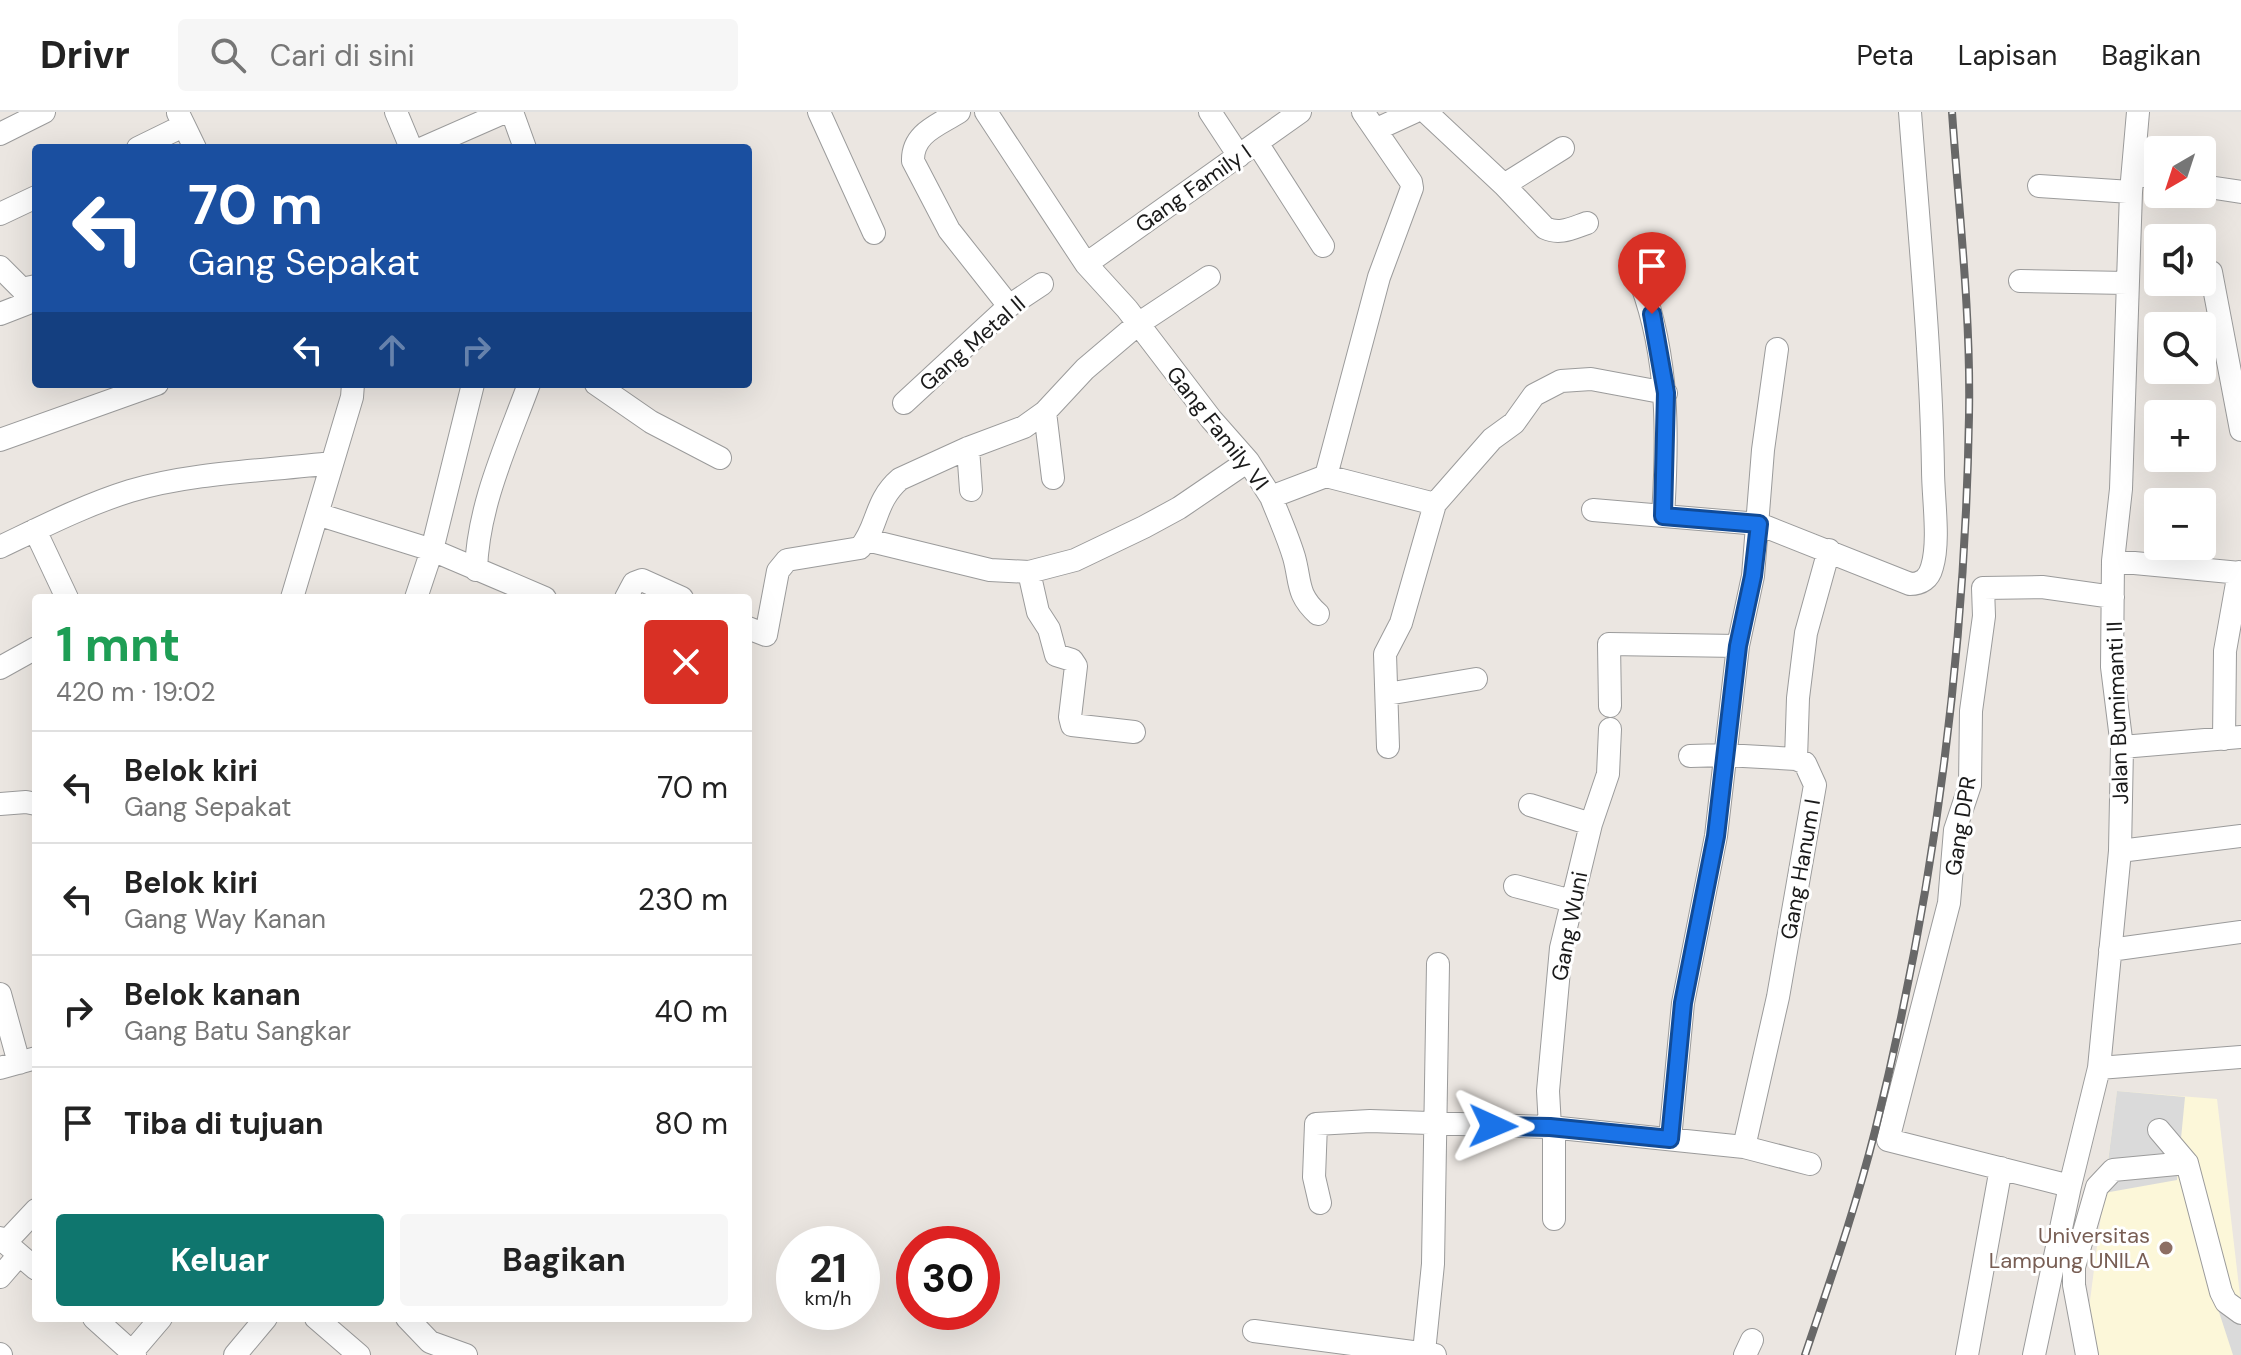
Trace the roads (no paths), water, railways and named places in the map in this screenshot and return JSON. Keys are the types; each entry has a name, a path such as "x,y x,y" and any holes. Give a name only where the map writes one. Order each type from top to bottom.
{"street":[{"path":"0,134 44,112"},
{"path":"396,112 409,144"},
{"path":"432,144 505,112"},
{"path":"512,112 524,144"},
{"path":"819,112 874,233"},
{"path":"959,112 921,135 913,148 913,161 949,230 1009,306"},
{"name":"Gang Family VI","path":"986,112 1086,264 1248,461 1271,497 1326,476"},
{"path":"1210,112 1248,149 1323,246"},
{"name":"Gang Family I","path":"1086,264 1300,112"},
{"path":"1414,112 1370,120 1411,182 1411,197 1379,277 1326,476 1435,504"},
{"path":"1426,112 1545,228 1557,232 1587,223"},
{"path":"1593,510 1759,524 1910,584 1921,583 1932,568 1932,421 1910,112"},
{"name":"Jalan Bumimanti II","path":"2034,1355 2099,1068 2120,851 2122,747 2112,667 2113,561 2121,489 2127,283 2138,112"},
{"path":"144,144 180,119 193,144"},
{"path":"1504,185 1563,148"},
{"path":"2039,186 2144,181"},
{"path":"2216,188 2241,192"},
{"path":"0,214 32,199"},
{"path":"0,267 22,289 32,287"},
{"path":"752,630 766,635 778,571 787,560 854,550 867,540 876,512 891,487 900,479 1024,427 1045,412 1085,369 1138,324 1209,277"},
{"path":"2020,281 2127,283"},
{"path":"1641,283 1652,314 1666,393 1663,516"},
{"name":"Gang Metal II","path":"904,403 1009,306 1042,284"},
{"path":"2216,296 2241,430"},
{"path":"0,314 32,302"},
{"path":"1670,1139 1683,1003 1716,836 1738,646 1753,576 1763,450 1777,349"},
{"path":"1388,747 1385,654 1401,623 1435,504 1492,439 1514,423 1534,395 1561,381 1591,379 1666,393"},
{"path":"2,432 37,428 146,388"},
{"path":"293,594 353,388"},
{"path":"417,594 432,550 472,388"},
{"path":"476,570 479,532 487,501 528,388"},
{"path":"602,388 651,422 720,458"},
{"path":"1045,412 1053,478"},
{"path":"968,448 971,490"},
{"path":"867,540 990,570 1029,572 1075,560 1144,527 1179,508 1248,461"},
{"path":"0,547 72,513 131,491 185,480 332,463"},
{"path":"1271,497 1295,559 1304,599 1318,614"},
{"path":"317,514 432,550 535,594"},
{"path":"35,530 65,594"},
{"path":"1690,756 1796,759 1798,698 1806,633 1829,550"},
{"path":"2113,561 2240,572 2225,651 2232,738 2122,747"},
{"path":"1029,572 1038,612 1049,629 1056,655 1072,660 1076,666 1070,717 1072,725 1134,732"},
{"path":"628,594 634,583 642,580 673,594"},
{"name":"Gang DPR","path":"2001,1168 1888,1140 1949,903 1955,830 1970,785 1971,711 1984,616 1983,588 2042,587 2113,597"},
{"name":"Gang Wuni","path":"1554,1219 1548,1091 1553,1021 1561,948 1591,824 1608,774 1609,644 1738,646"},
{"path":"0,668 32,650"},
{"path":"1387,694 1476,679"},
{"name":"Gang Hanum I","path":"1744,1147 1775,1010 1815,785 1805,763 1796,759"},
{"path":"0,804 32,803"},
{"path":"1530,805 1591,824"},
{"path":"2120,851 2241,836"},
{"path":"1515,886 1572,901"},
{"path":"2110,950 2241,932"},
{"path":"1254,1331 1430,1354 1438,964"},
{"path":"0,994 18,1063"},
{"path":"2099,1068 2241,1057"},
{"path":"1320,1203 1314,1177 1316,1124 1370,1121 1552,1127 1744,1147 1810,1164"},
{"path":"2159,1130 2187,1163 2221,1292 2226,1302 2241,1313"},
{"path":"2087,1355 2074,1285 2074,1267 2097,1187 2113,1170 2187,1163"},
{"path":"1967,1355 2001,1168 2070,1186"},
{"path":"0,1277 32,1218"},
{"path":"98,1322 134,1354 158,1322"},
{"path":"235,1355 263,1322"},
{"path":"321,1322 359,1355"},
{"path":"409,1322 425,1349 466,1355"}],"railway":[{"path":"1805,1355 1851,1216 1896,1043 1929,865 1953,686 1966,506 1969,378 1952,112"}],"place":[{"name":"Universitas Lampung UNILA","path":"2166,1248"}]}
